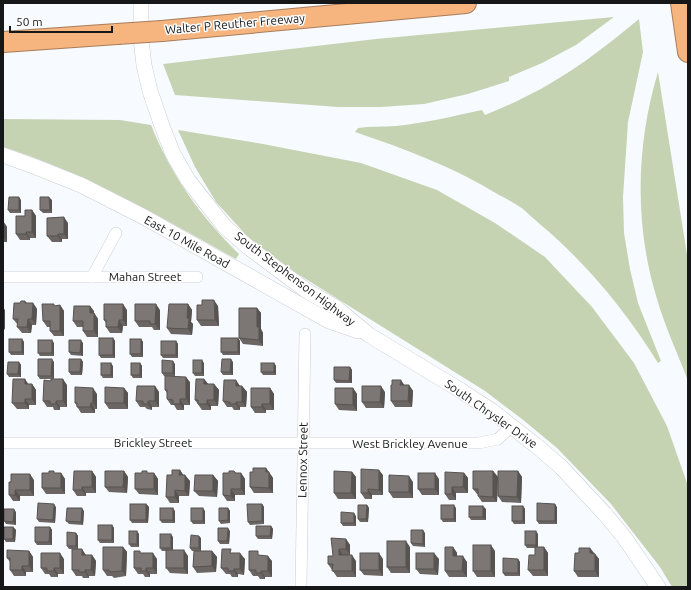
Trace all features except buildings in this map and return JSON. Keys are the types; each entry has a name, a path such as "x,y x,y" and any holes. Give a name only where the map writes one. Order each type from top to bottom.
{"highway":[{"name":"Walter P Reuther Freeway","path":"3,42 162,31 466,3"},
{"path":"681,3 688,52"}],"main road":[{"name":"South Stephenson Highway","path":"141,3 141,39 144,65 150,91 173,154 188,180 224,226 248,248 307,291 335,307 368,335"},
{"name":"East 10 Mile Road","path":"3,156 36,167 81,186 144,217 329,321 368,335"},
{"name":"South Chrysler Drive","path":"368,335 460,390 512,426 555,462 584,490 624,537 658,587"}],"street":[{"name":"Mahan Street","path":"92,277 116,233"},
{"name":"Mahan Street","path":"3,277 197,277"},
{"name":"Lennox Street","path":"301,587 305,334"},
{"name":"West Brickley Avenue","path":"303,444 479,444 498,439 512,426"},
{"name":"Brickley Street","path":"3,443 303,444"}],"green space":[{"path":"614,17 576,45 542,63 509,77 509,81 468,94 424,104 381,107 338,107 175,95 163,64 376,39"},
{"path":"639,19 643,52 628,122 623,197 624,233 638,303 661,361 658,363 634,327 594,277 564,246 523,209 447,167 411,152 355,132 358,128 407,125 482,110 485,115 522,99 557,80 599,51"},
{"path":"658,72 688,261 688,381 657,299 644,243 641,214 642,156 645,128"},
{"path":"3,119 120,120 151,125 177,178 199,210 239,254 236,259 151,212 93,183 34,158 3,147"},
{"path":"178,130 263,144 361,163 437,190 495,223 545,257 592,307 634,363 667,426 688,486 688,587 672,587 660,567 611,504 557,448 522,419 485,391 285,266 248,237 216,202 195,167"}]}
